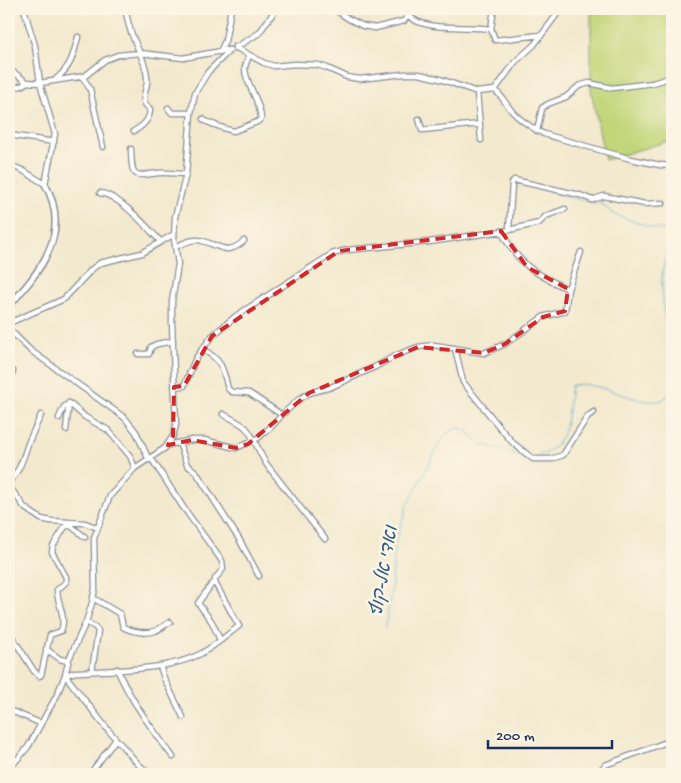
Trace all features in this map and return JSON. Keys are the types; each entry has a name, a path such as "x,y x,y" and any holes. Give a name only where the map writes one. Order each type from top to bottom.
{"street":[{"path":"24,9 35,46 40,83 55,134 45,184"},
{"path":"125,9 148,80 143,103 150,109 149,118 134,131"},
{"path":"220,52 225,41 231,9"},
{"path":"9,69 26,82 40,83 82,76 91,72 105,60 118,55 140,53 183,58 230,50 259,33 276,9"},
{"path":"334,9 348,20 375,28 404,21 413,9"},
{"path":"494,9 491,29 495,40 541,34"},
{"path":"236,47 274,66 295,64 318,65 347,77 360,79 419,74 477,92 495,90 515,62 534,45 561,9"},
{"path":"409,16 414,21 424,25 491,29"},
{"path":"54,81 63,73 73,58 78,37"},
{"path":"9,769 28,747 57,695 68,661 86,622 95,588 94,538 110,496 135,468 168,445 173,436 176,425 172,301 178,264 174,234 175,217 186,174 191,113 195,93 208,72 230,50"},
{"path":"202,119 208,124 220,125 234,131 260,119 260,111 245,68 249,55"},
{"path":"82,76 90,90 103,147"},
{"path":"537,131 542,108 566,97 579,86 589,83 612,88 653,83 672,77"},
{"path":"9,88 21,86 26,82"},
{"path":"495,90 506,101 515,115 537,131 631,159 660,166 672,166"},
{"path":"477,92 481,140"},
{"path":"168,108 172,113 191,113"},
{"path":"419,119 422,130 480,124"},
{"path":"9,134 54,142"},
{"path":"131,149 135,174 139,176 186,174"},
{"path":"9,165 22,170 45,184 49,192 56,224 53,243 37,273 9,306"},
{"path":"509,230 512,183 514,180 580,195 592,200 604,196 645,204 663,203"},
{"path":"100,193 106,194 136,215 161,242"},
{"path":"174,387 184,386 202,349 212,336 236,316 332,254 339,251 429,242 509,230 539,223 546,216 565,210"},
{"path":"501,231 514,252 527,267 539,276 568,289"},
{"path":"9,323 64,299 100,263 142,253 174,234"},
{"path":"175,247 189,241 202,240 216,247 228,249 238,246 244,241"},
{"path":"168,445 192,440 204,440 236,448 254,440 271,427 298,400 310,393 331,387 418,347 434,345 484,353 505,344 543,317 565,311 568,289 581,252"},
{"path":"9,329 30,350 125,418 136,432 150,459 222,561 223,569 215,579 215,583 212,584 198,603 212,622 220,640"},
{"path":"138,354 149,354 152,347 157,344 173,341"},
{"path":"455,348 463,382 500,429 513,443 533,459 551,459 563,455 588,416 594,412"},
{"path":"202,349 214,356 222,365 228,390 249,393 282,414"},
{"path":"9,380 13,371"},
{"path":"70,403 85,417 97,422 108,430 130,456 135,468"},
{"path":"59,418 64,407 70,403"},
{"path":"66,430 70,403"},
{"path":"223,414 245,427 254,440 259,454 325,539"},
{"path":"9,482 22,463 41,415"},
{"path":"178,443 188,465 196,472 239,539 259,576"},
{"path":"9,486 25,508 41,519 68,524 85,523 98,528"},
{"path":"68,524 85,536"},
{"path":"9,632 34,671 39,676 42,675 50,634 61,631 62,627 62,613 58,590 66,582 66,577 52,552 53,546 68,524"},
{"path":"65,675 76,672 160,666 201,654 240,626 215,583"},
{"path":"93,598 120,614 123,627 126,629 149,632 158,630 170,622"},
{"path":"86,622 96,627 98,631 92,671"},
{"path":"46,649 60,659 68,661"},
{"path":"160,666 183,717"},
{"path":"117,669 147,723 173,757"},
{"path":"65,675 116,739 139,765 150,774"},
{"path":"9,710 40,723"},
{"path":"90,774 116,739"},
{"path":"597,774 605,765 672,740"}],"highlighted area":[{"path":"501,231 527,267 568,289 565,311 543,317 505,344 484,353 418,347 309,393 248,444 236,448 192,440 168,445 173,436 174,387 184,386 212,336 339,251"}],"green space":[{"path":"591,9 672,9 672,140 605,160 591,90"}],"waterway":[{"path":"548,190 603,205 613,214 650,227 672,232"},
{"name":"ואדי אל-קוף","path":"672,245 666,258 662,287 672,362"},
{"name":"ואדי אל-קוף","path":"533,456 545,453 560,440 567,420 571,386 581,384 593,386 648,401 658,401 666,397 672,387"},
{"name":"ואדי אל-קוף","path":"385,628 391,592 395,543 408,504 446,434 457,428 467,430 482,445 527,456"}]}
